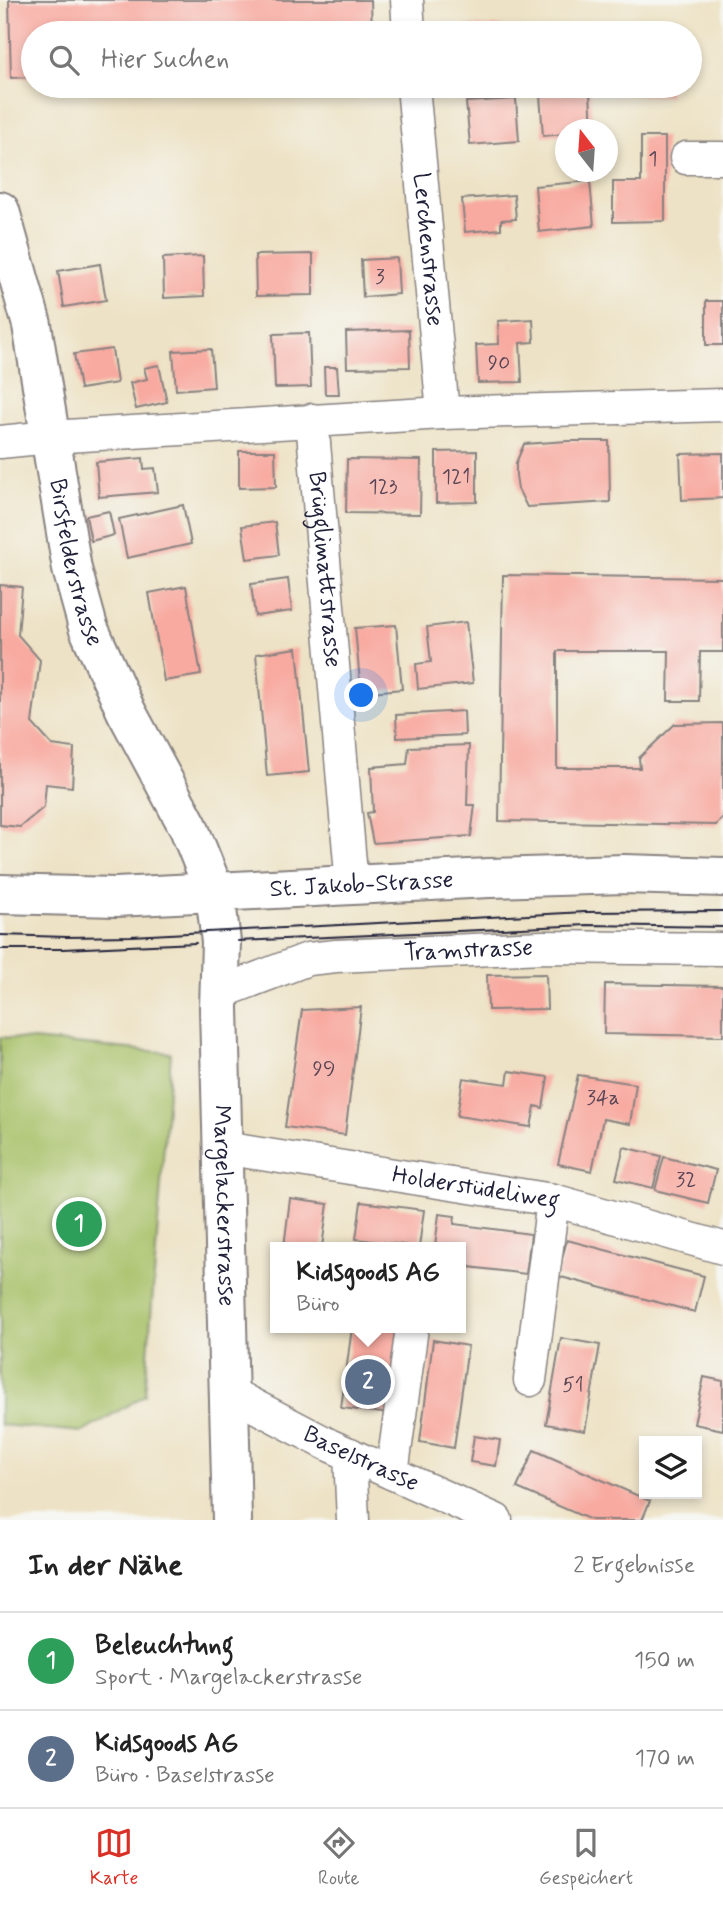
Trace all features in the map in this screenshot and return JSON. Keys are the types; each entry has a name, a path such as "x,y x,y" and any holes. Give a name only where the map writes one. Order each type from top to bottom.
{"main road":[{"name":"Birsfelderstrasse","path":"0,211 32,325 72,569 88,627 126,711 188,826 215,893"},
{"name":"St. Jakob-Strasse","path":"0,894 116,897 489,878 624,874 723,877"},
{"name":"Margelackerstrasse","path":"215,893 221,942 219,993 232,1520"}],"street":[{"path":"407,0 408,21"},
{"name":"Lerchenstrasse","path":"414,98 443,412"},
{"path":"686,158 723,158"},
{"path":"0,442 443,412 723,405"},
{"name":"Brügglimattstrasse","path":"312,420 352,886"},
{"name":"Tramstrasse","path":"219,993 308,960 335,956 543,947 723,949"},
{"name":"Holderstüdeliweg","path":"223,1148 392,1160 554,1200 723,1248"},
{"path":"530,1380 554,1200"},
{"path":"392,1473 411,1333"},
{"name":"Baselstrasse","path":"228,1392 350,1454 496,1520"},
{"path":"350,1454 353,1520"}],"green space":[{"path":"0,1037 171,1053 145,1395 83,1432 0,1425"}],"building":[{"path":"9,0 371,0 372,21 21,21 21,78 11,78"},
{"path":"540,98 590,98 591,119 555,119 555,135 543,136"},
{"path":"516,99 519,141 470,145 466,102"},
{"path":"641,137 665,137 665,221 613,222 613,182 641,182"},
{"path":"590,182 594,226 539,232 535,186"},
{"path":"514,195 516,219 501,220 501,229 465,232 462,199"},
{"path":"313,254 313,295 256,296 255,255"},
{"path":"203,256 204,296 164,298 163,258"},
{"path":"397,258 399,294 363,297 361,260"},
{"path":"100,264 106,300 64,307 58,271"},
{"path":"706,301 723,301 723,345 706,345"},
{"path":"533,319 534,342 520,343 522,382 478,383 476,345 499,344 498,321"},
{"path":"409,330 410,367 347,368 346,332"},
{"path":"309,333 311,387 275,388 273,334"},
{"path":"112,349 117,383 80,389 74,354"},
{"path":"211,349 214,387 176,390 173,351"},
{"path":"159,365 167,402 136,409 130,383 147,379 144,368"},
{"path":"324,367 337,367 339,394 325,394"},
{"path":"609,441 610,502 527,507 518,489 516,476 516,463 524,444"},
{"path":"239,451 275,451 276,487 239,488"},
{"path":"477,451 477,502 436,503 436,452"},
{"path":"723,453 723,498 682,500 680,454"},
{"path":"143,458 144,469 155,468 158,492 99,497 96,462"},
{"path":"347,459 421,460 420,514 346,513"},
{"path":"183,505 191,544 127,558 119,519"},
{"path":"109,511 114,535 91,541 86,516"},
{"path":"275,522 279,555 247,559 242,526"},
{"path":"503,575 723,578 723,652 700,652 699,701 668,701 669,651 557,651 557,768 640,768 639,758 675,724 723,723 723,817 716,825 499,821"},
{"path":"288,579 292,611 255,616 251,584"},
{"path":"0,585 22,587 18,635 40,660 32,723 52,745 74,748 72,787 46,784 44,807 20,827 0,825"},
{"path":"186,586 201,675 164,681 149,593"},
{"path":"466,622 473,683 418,689 416,664 431,662 427,627"},
{"path":"396,625 402,689 361,693 355,628"},
{"path":"297,648 309,772 267,776 256,654"},
{"path":"464,711 465,735 397,738 396,715"},
{"path":"469,745 467,805 475,805 471,836 373,843 367,813 373,812 371,767 407,764 409,747"},
{"path":"546,974 547,1009 488,1010 487,975"},
{"path":"605,984 723,986 723,1036 604,1034"},
{"path":"361,1007 345,1135 285,1127 302,1010"},
{"path":"509,1071 548,1077 543,1108 535,1106 531,1127 457,1116 463,1078 507,1084"},
{"path":"578,1075 636,1084 630,1124 603,1119 592,1171 558,1164"},
{"path":"624,1147 661,1156 653,1188 616,1179"},
{"path":"664,1157 716,1170 708,1203 655,1190"},
{"path":"290,1199 328,1204 323,1242 285,1242"},
{"path":"361,1202 424,1210 420,1242 356,1239"},
{"path":"439,1214 455,1216 454,1224 531,1234 526,1274 466,1267 466,1242 436,1242"},
{"path":"567,1240 704,1276 695,1312 557,1276"},
{"path":"351,1333 401,1333 390,1414 341,1408"},
{"path":"561,1338 600,1345 585,1431 546,1424"},
{"path":"433,1340 468,1346 454,1448 420,1442"},
{"path":"704,1377 723,1381 723,1430 694,1424"},
{"path":"474,1436 500,1440 496,1466 470,1462"},
{"path":"534,1450 639,1496 639,1499 650,1501 642,1520 591,1520 517,1488"}],"tram line":[{"path":"0,935 131,936 585,912 723,911"},
{"path":"238,941 587,925 723,927"},
{"path":"0,949 196,943"}],"place":[{"name":"Beleuchtung","path":"79,1224"},
{"name":"Kidsgoods AG","path":"368,1382"}]}
